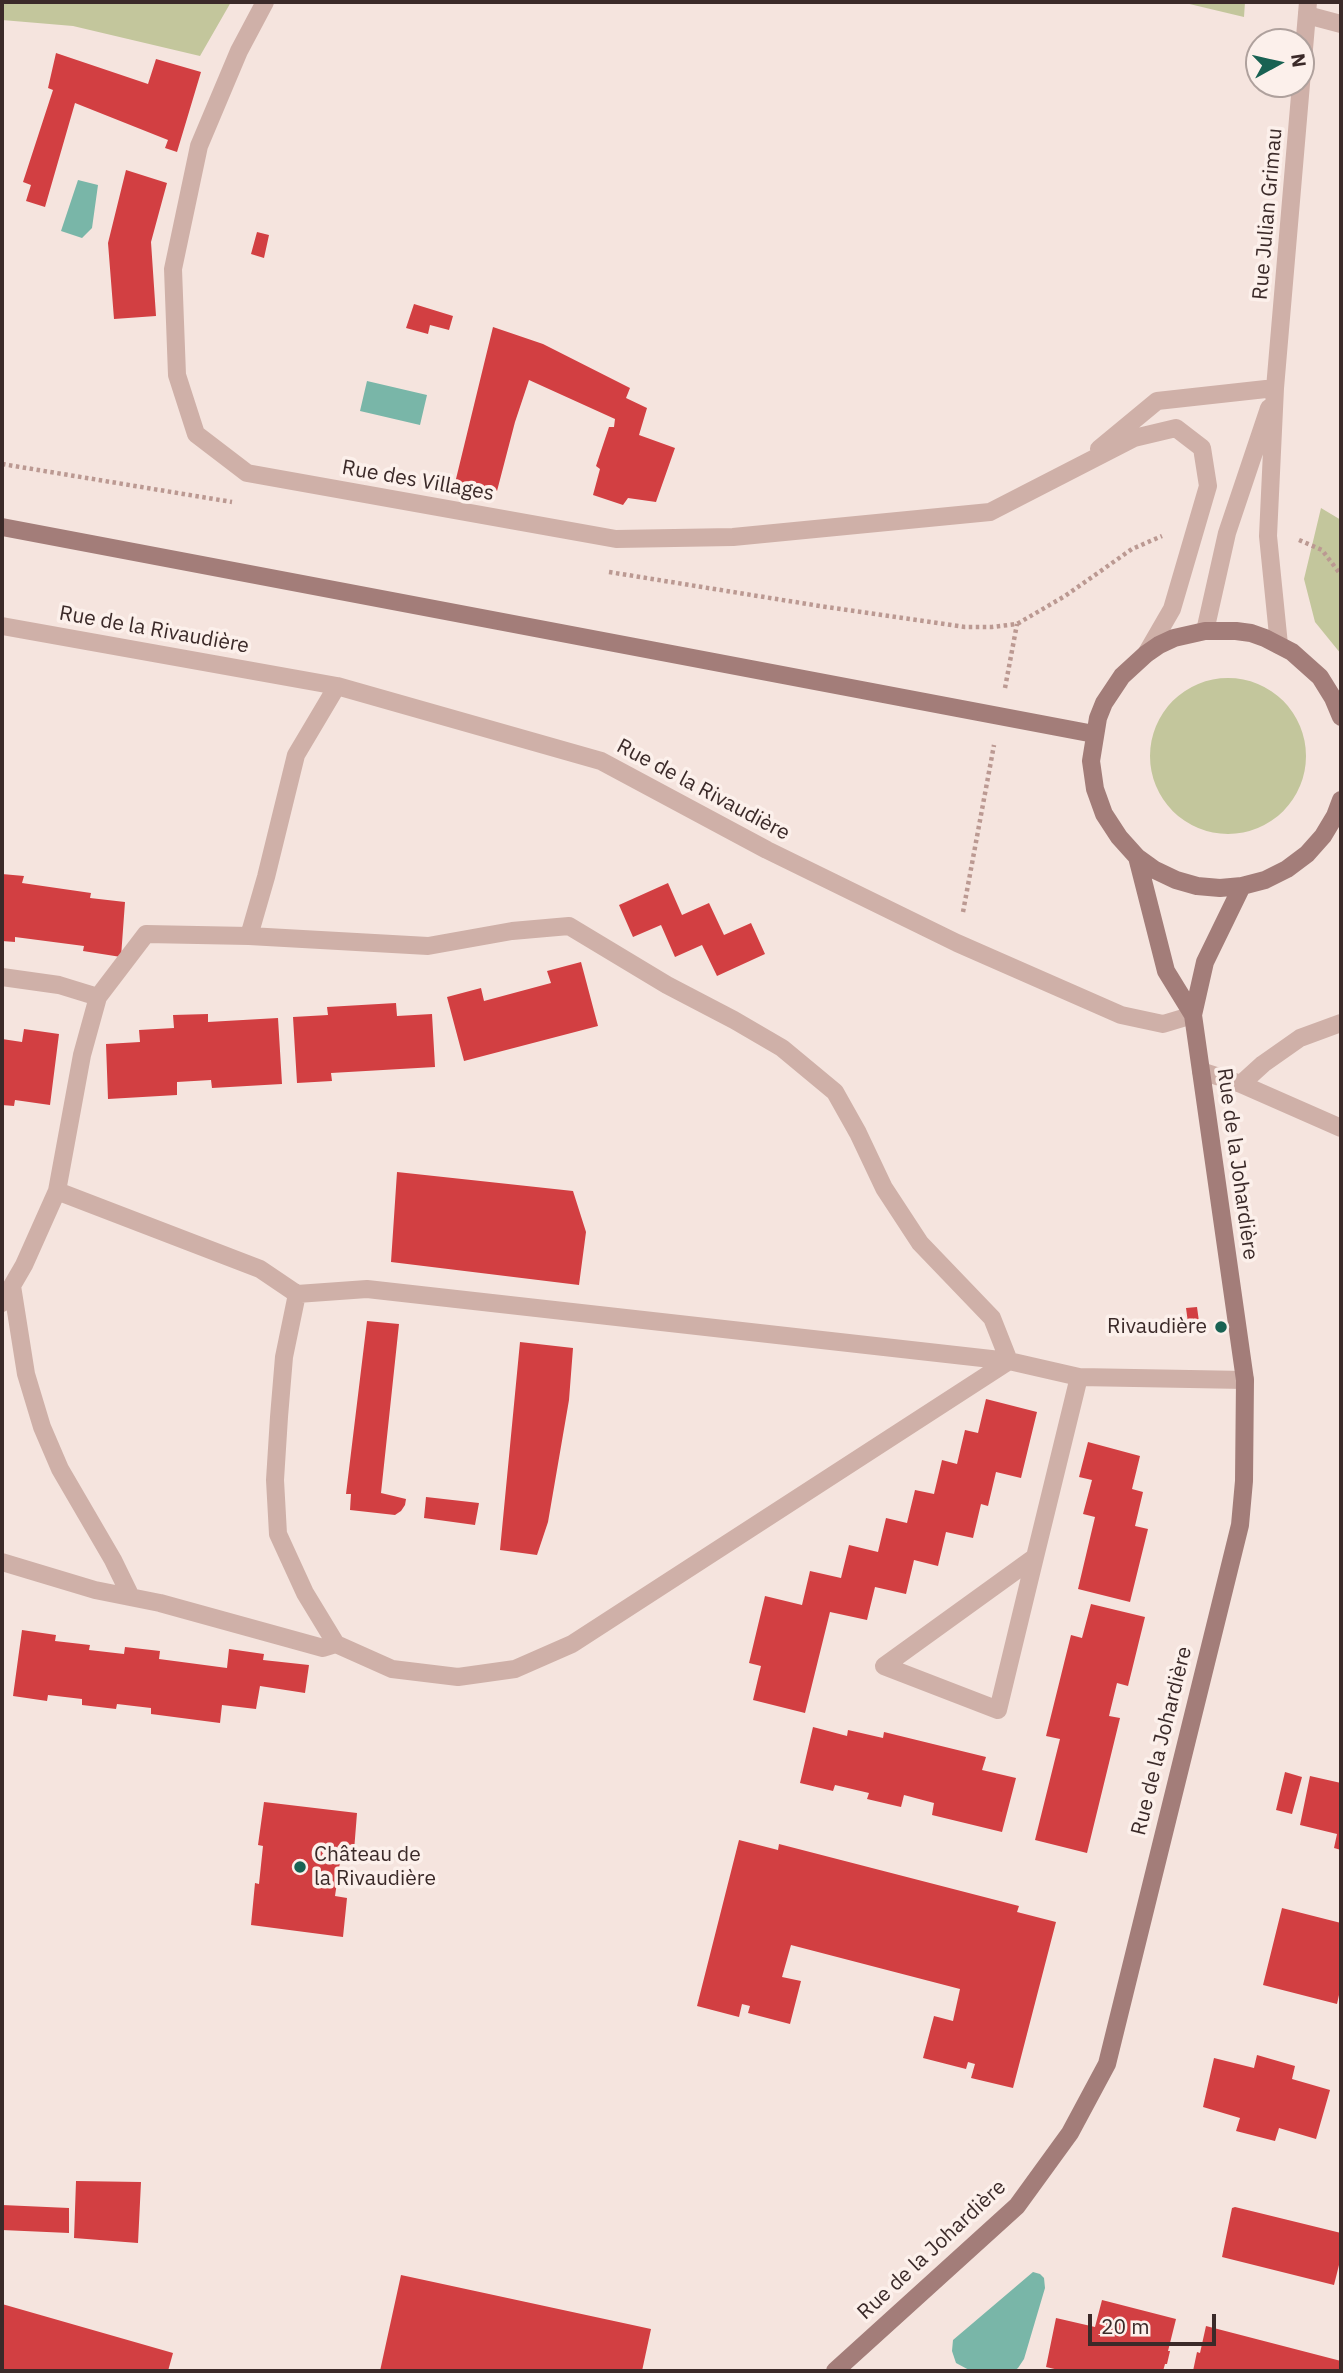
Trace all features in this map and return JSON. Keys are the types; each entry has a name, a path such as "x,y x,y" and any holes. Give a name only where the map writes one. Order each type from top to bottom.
{"main road":[{"path":"2,527 1094,734"},
{"path":"1341,717 1320,677 1298,657 1258,636 1236,631 1205,631 1174,638 1146,654 1122,676 1104,703 1094,734 1091,761 1095,789 1104,814 1118,837 1137,857 1155,870 1197,886 1242,886 1265,880 1287,869 1307,854 1323,836 1341,800"},
{"name":"Rue de la Johardière","path":"1137,857 1166,971 1193,1015"},
{"name":"Rue de la Johardière","path":"835,2371 1017,2206 1070,2133 1107,2064 1240,1525 1244,1481 1245,1380 1193,1015 1205,962 1242,886"}],"street":[{"name":"Rue des Villages","path":"265,2 239,51 199,146 173,269 177,375 196,434 247,473 616,539 733,537 990,512 1135,438 1176,428 1202,448 1208,486 1172,608 1146,654"},
{"path":"1308,9 1341,24"},
{"name":"Rue Julian Grimau","path":"1279,645 1268,536 1275,388 1308,9"},
{"path":"1085,464 1112,437 1157,401 1275,388"},
{"name":"Rue Julian Grimau","path":"1205,631 1227,533 1275,388"},
{"name":"Rue de la Rivaudière","path":"2,626 337,686 601,761 767,850 957,943 1121,1015 1163,1024 1193,1015"},
{"path":"249,936 296,755 337,686"},
{"path":"2,1303 24,1265 57,1191 82,1055 98,997 146,934 249,936 428,946 512,931 569,926 667,985 782,1048 835,1092 884,1188 920,1243 992,1318 1009,1361"},
{"path":"2,977 59,985 98,997"},
{"path":"1241,1084 1263,1064 1300,1038 1341,1023"},
{"path":"1201,1072 1241,1084 1341,1128"},
{"path":"57,1191 260,1269 297,1294 367,1289 1009,1361 1079,1377 1245,1380"},
{"path":"12,1286 26,1374 42,1426 60,1469 131,1597"},
{"path":"297,1294 284,1357 279,1416 275,1480 278,1534 305,1593 337,1644 392,1669 458,1677 515,1669 572,1644 1009,1361"},
{"path":"1035,1557 884,1666 998,1710 1079,1377"},
{"path":"2,1562 94,1590 131,1597 323,1648 337,1644"}],"path":[{"path":"1268,536 1293,537 1322,550 1341,575"},
{"path":"957,943 1017,624"}],"green space":[{"path":"2,2 231,2 200,56 73,26 2,20"},
{"path":"1181,2 1245,2 1244,17"},
{"path":"1321,508 1341,520 1341,654 1315,622 1304,579"},
{"path":"1228,678 1258,684 1283,701 1300,726 1306,756 1300,786 1283,811 1258,828 1228,834 1198,828 1173,811 1156,786 1150,756 1156,726 1173,701 1198,684"}],"water":[{"path":"78,180 98,185 92,228 82,238 61,231"},
{"path":"367,381 427,395 420,425 360,411"},
{"path":"1033,2272 1044,2278 1045,2288 1024,2359 1018,2368 1014,2371 971,2371 956,2363 952,2351 953,2340"}],"building":[{"path":"56,53 148,84 156,59 201,72 177,152 165,148 168,140 75,103 45,207 26,201 31,185 23,182 53,90 48,88"},
{"path":"126,170 167,183 151,242 156,316 114,319 108,243"},
{"path":"257,232 269,235 264,258 251,254"},
{"path":"414,304 453,316 449,330 430,325 428,334 406,328"},
{"path":"493,327 543,344 630,388 626,398 647,408 639,435 675,448 656,502 628,498 623,505 593,495 600,469 596,466 609,427 614,427 615,419 529,380 497,491 455,483"},
{"path":"2,874 24,876 22,883 91,893 90,898 125,902 121,957 83,951 84,946 15,937 15,942 2,941"},
{"path":"668,883 682,915 709,903 724,935 751,923 765,954 717,976 702,945 675,957 661,925 633,937 619,905"},
{"path":"581,962 598,1026 464,1061 447,997 481,988 484,1001 551,983 547,971"},
{"path":"396,1003 397,1016 432,1014 435,1067 331,1073 332,1081 297,1083 293,1017 328,1015 327,1007"},
{"path":"208,1014 208,1022 278,1018 282,1084 212,1088 211,1080 177,1082 177,1095 108,1099 106,1044 140,1042 139,1030 174,1028 173,1015"},
{"path":"24,1029 59,1034 50,1105 15,1100 14,1106 2,1105 2,1039 22,1042"},
{"path":"397,1172 573,1191 586,1232 579,1285 391,1262"},
{"path":"1197,1307 1200,1329 1189,1330 1186,1308"},
{"path":"367,1321 399,1324 381,1493 406,1499 401,1511 395,1515 350,1510 351,1494 346,1494"},
{"path":"520,1342 573,1348 569,1400 548,1522 537,1555 500,1550"},
{"path":"986,1399 1037,1412 1021,1478 996,1472 988,1506 981,1504 973,1538 946,1532 938,1566 914,1560 906,1594 875,1587 867,1620 830,1612 805,1713 753,1700 761,1666 749,1663 765,1596 802,1605 810,1571 841,1578 849,1545 878,1552 886,1518 907,1523 915,1490 934,1494 942,1460 957,1464 965,1430 978,1433"},
{"path":"1088,1442 1140,1456 1132,1489 1143,1492 1135,1526 1148,1529 1130,1602 1078,1589 1095,1517 1083,1514 1092,1480 1079,1477"},
{"path":"426,1497 479,1503 475,1525 424,1518"},
{"path":"1091,1604 1145,1617 1128,1686 1117,1683 1109,1716 1120,1718 1087,1853 1035,1840 1060,1739 1046,1736 1071,1635 1082,1638"},
{"path":"22,1630 56,1635 55,1641 90,1645 89,1650 124,1654 125,1647 160,1651 159,1659 227,1668 229,1649 264,1654 263,1660 309,1665 305,1693 260,1686 256,1709 222,1705 220,1723 151,1714 151,1708 117,1704 116,1709 82,1705 82,1699 48,1695 47,1701 13,1696"},
{"path":"813,1727 847,1736 848,1730 883,1738 884,1732 986,1757 982,1770 1016,1778 1002,1832 932,1815 934,1803 904,1795 901,1807 867,1799 869,1793 835,1785 833,1791 800,1783"},
{"path":"1285,1772 1302,1777 1292,1814 1276,1810"},
{"path":"1310,1776 1341,1783 1341,1850 1334,1848 1337,1834 1300,1825"},
{"name":"Château de la Rivaudière","path":"264,1802 357,1813 354,1851 342,1848 335,1896 347,1898 343,1937 251,1925 255,1883 259,1884 263,1846 258,1845"},
{"path":"739,1840 778,1850 779,1844 1019,1906 1017,1912 1056,1922 1013,2088 971,2078 975,2064 968,2062 966,2069 923,2058 934,2016 953,2021 960,1989 791,1945 782,1977 801,1981 790,2024 748,2013 750,2006 742,2004 739,2017 697,2006"},
{"path":"1282,1908 1341,1923 1341,1986 1337,2004 1263,1985"},
{"path":"1257,2055 1295,2066 1292,2079 1330,2090 1316,2139 1279,2128 1275,2141 1236,2131 1240,2118 1203,2107 1214,2058 1254,2068"},
{"path":"76,2181 141,2182 138,2243 74,2238"},
{"path":"2,2205 69,2208 69,2233 2,2230"},
{"path":"1232,2208 1341,2233 1341,2257 1334,2285 1222,2257"},
{"path":"401,2275 651,2329 642,2371 380,2371"},
{"path":"1102,2300 1176,2319 1167,2364 1163,2371 1063,2371 1046,2367 1056,2318 1095,2327"},
{"path":"2,2304 173,2353 168,2371 2,2371"},
{"path":"1206,2326 1341,2361 1341,2371 1193,2371"}],"place":[{"name":"Rivaudière","path":"1221,1327"},
{"name":"Château de la Rivaudière","path":"300,1867"}]}
